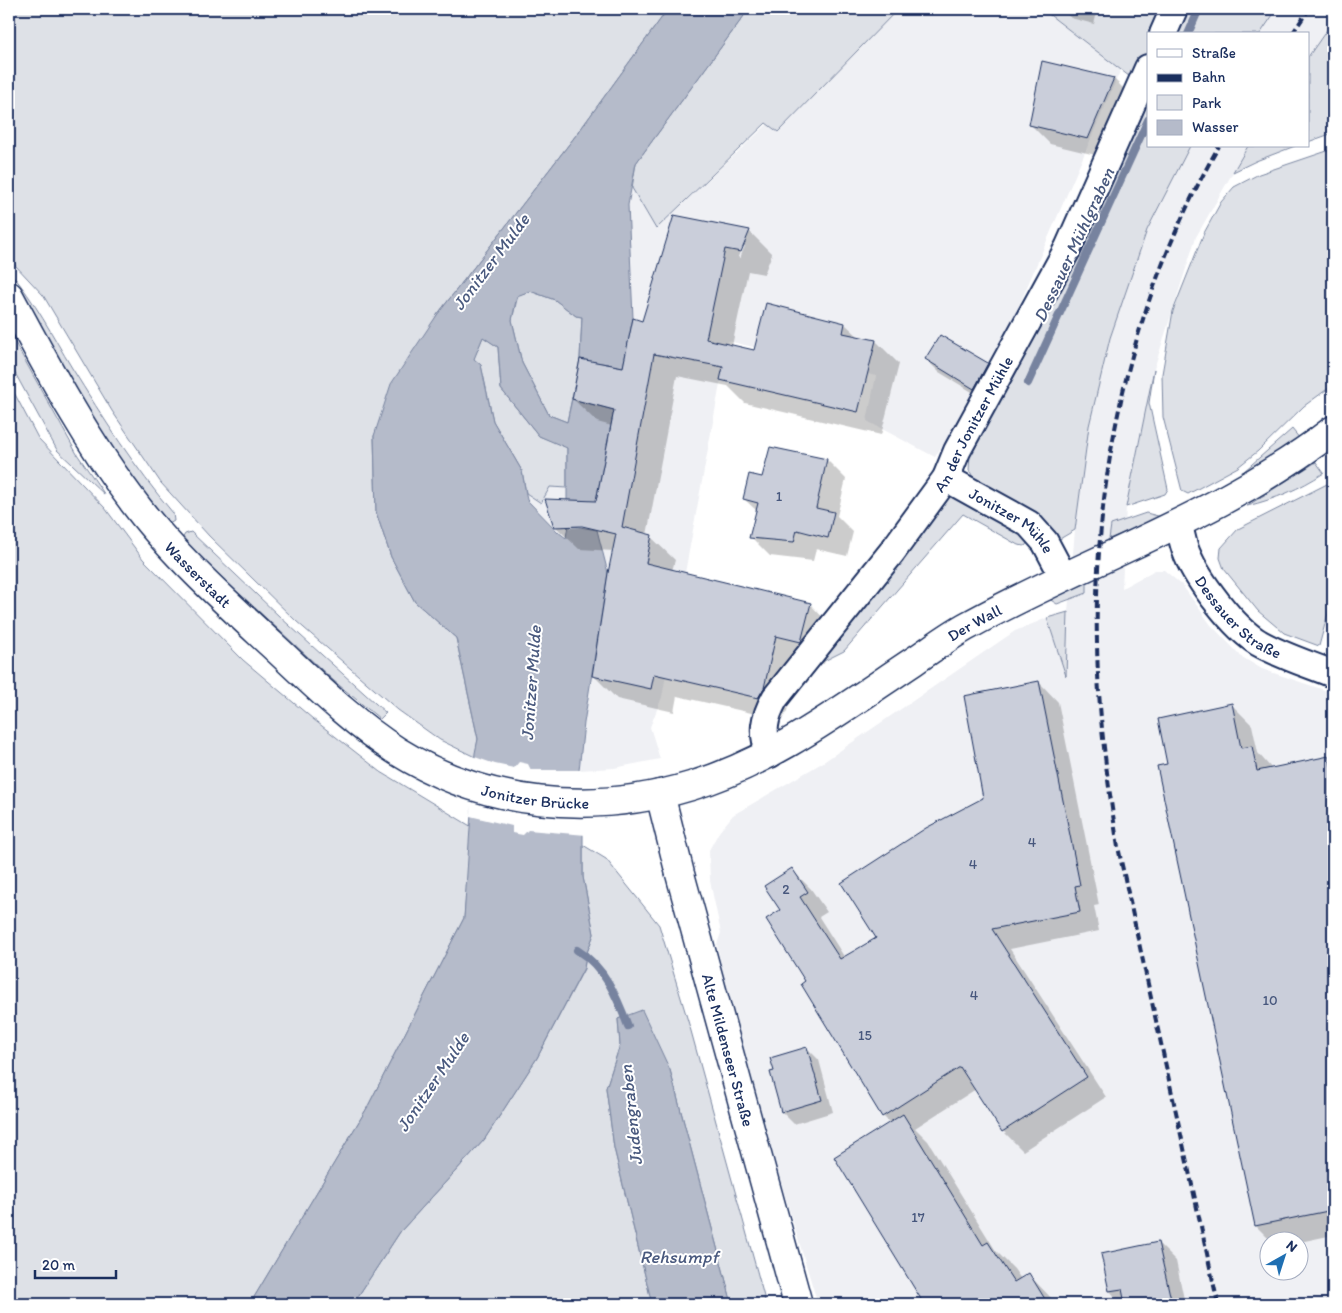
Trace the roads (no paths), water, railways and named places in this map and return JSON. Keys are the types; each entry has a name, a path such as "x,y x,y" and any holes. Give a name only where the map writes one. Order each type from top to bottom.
{"main road":[{"name":"Wasserstadt","path":"9,296 96,451 141,512 188,563 323,693 397,751 436,772 460,782"},
{"name":"Der Wall","path":"613,802 693,786 770,754 963,628 1063,576 1179,524 1272,474 1333,430"},
{"name":"Jonitzer Brücke","path":"460,782 493,792 536,801 613,802"},
{"name":"Alte Mildenseer Straße","path":"660,794 680,874 798,1304"}],"street":[{"path":"1164,32 1174,9"},
{"name":"An der Jonitzer Mühle","path":"770,754 763,725 775,698 892,552 946,478 957,451 1068,248 1147,70"},
{"name":"Jonitzer Mühle","path":"946,478 1029,524 1045,542 1063,576"},
{"name":"Dessauer Straße","path":"1179,524 1186,552 1192,565 1211,594 1232,618 1257,642 1333,674"}],"water":[{"name":"Jonitzer Mulde","path":"668,9 749,9 636,163 628,205 633,318 623,367 580,359 582,317 576,316 555,300 530,291 517,296 512,320 522,363 549,415 567,422 572,399 614,410 592,520 567,514 567,448 539,436 501,389 498,347 483,337 474,359 481,365 493,421 522,471 527,500 566,538 568,525 597,530 608,573 584,723 578,780 583,824 583,877 594,934 586,955 584,968 537,1058 484,1140 400,1232 353,1304 250,1304 367,1108 464,918 475,753 478,739 456,638 415,602 391,557 376,512 374,436 391,384 437,315 580,130"},
{"name":"Rehsumpf","path":"642,1010 670,1070 732,1304 652,1304 614,1148 606,1088 620,1045 618,1019"}],"waterway":[{"name":"Dessauer Mühlgraben","path":"1189,32 1199,9"},
{"name":"Dessauer Mühlgraben","path":"1028,383 1147,122"},
{"name":"Judengraben","path":"577,950 587,957 603,974 628,1026"}],"railway":[{"path":"1293,32 1309,9"},
{"path":"1218,148 1189,203 1163,262 1124,386 1111,450 1102,514 1097,643 1104,745 1118,847 1218,1304"}]}
